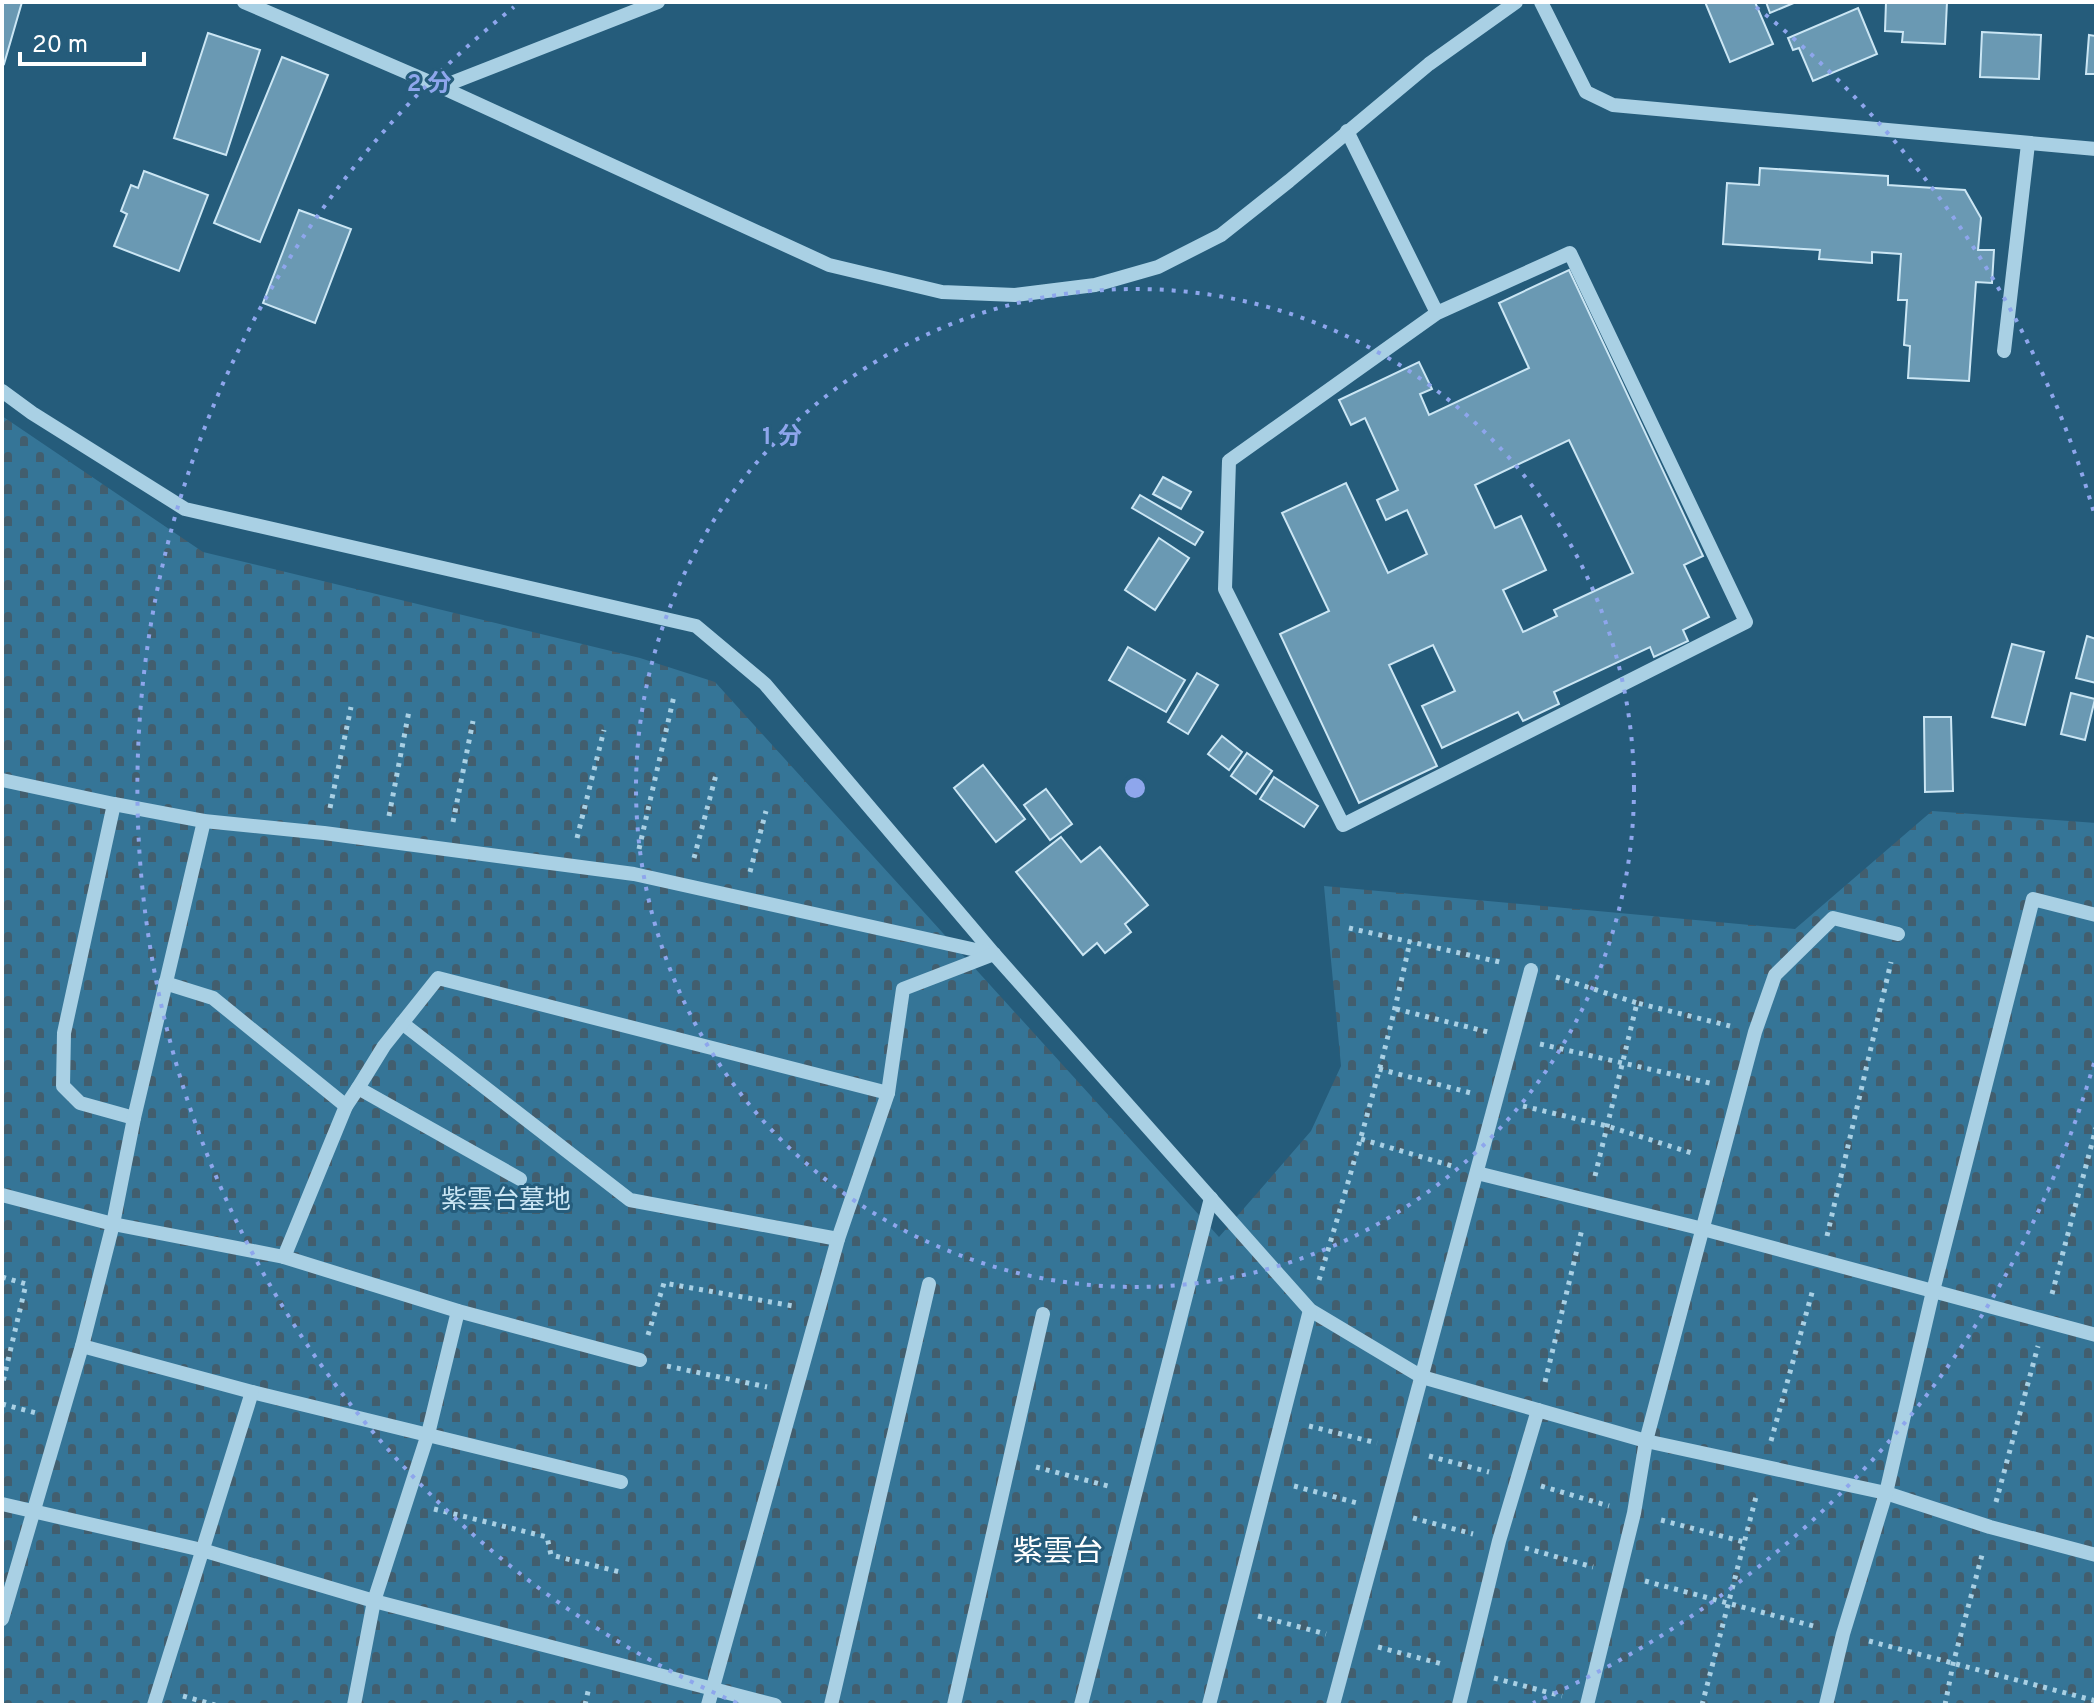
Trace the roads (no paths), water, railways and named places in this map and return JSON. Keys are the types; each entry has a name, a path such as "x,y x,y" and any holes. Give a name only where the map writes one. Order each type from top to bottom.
{"street":[{"path":"244,2 441,87 829,265 942,292 1015,295 1095,285 1158,267 1221,235 1429,64 1516,2"},
{"path":"441,87 658,2"},
{"path":"1541,2 1586,92 1613,105 2096,149"},
{"path":"1347,131 1437,313"},
{"path":"2004,351 2028,144"},
{"path":"1570,253 1746,622 1343,825 1225,589 1229,461 1437,313 1570,253"},
{"path":"2,391 185,509 696,626 765,684 994,954 1310,1310 1422,1377 1646,1441 1886,1493 1990,1527 2096,1555"},
{"path":"2,780 204,821 324,833 634,874 994,954"},
{"path":"114,804 64,1033 63,1086 80,1103 134,1118"},
{"path":"2,1619 82,1346 113,1224 134,1118 204,821"},
{"path":"1826,1705 1843,1634 1886,1493 1933,1291 2033,899 2096,915"},
{"path":"1587,1704 1634,1513 1646,1441 1755,1032 1775,975 1833,918 1898,934"},
{"path":"708,1705 838,1239 888,1093 903,989 994,954"},
{"path":"1333,1705 1531,970"},
{"path":"284,1257 346,1106 384,1046 438,978 888,1093"},
{"path":"165,983 213,998 346,1106"},
{"path":"402,1023 630,1200 838,1239"},
{"path":"358,1088 520,1179"},
{"path":"1477,1173 1703,1229 2096,1335"},
{"path":"2,1195 113,1224 284,1257 458,1311 640,1360"},
{"path":"1081,1705 1211,1198"},
{"path":"831,1705 929,1284"},
{"path":"1209,1705 1310,1310"},
{"path":"354,1705 374,1601 428,1434 458,1311"},
{"path":"954,1705 1043,1314"},
{"path":"82,1346 252,1392 621,1482"},
{"path":"154,1705 252,1392"},
{"path":"1459,1705 1499,1541 1538,1410"},
{"path":"2,1504 202,1550 374,1601 775,1705"}],"district":[{"name":"紫雲台","path":"1058,1553"}],"park label":[{"name":"紫雲台墓地","path":"506,1201"}]}
